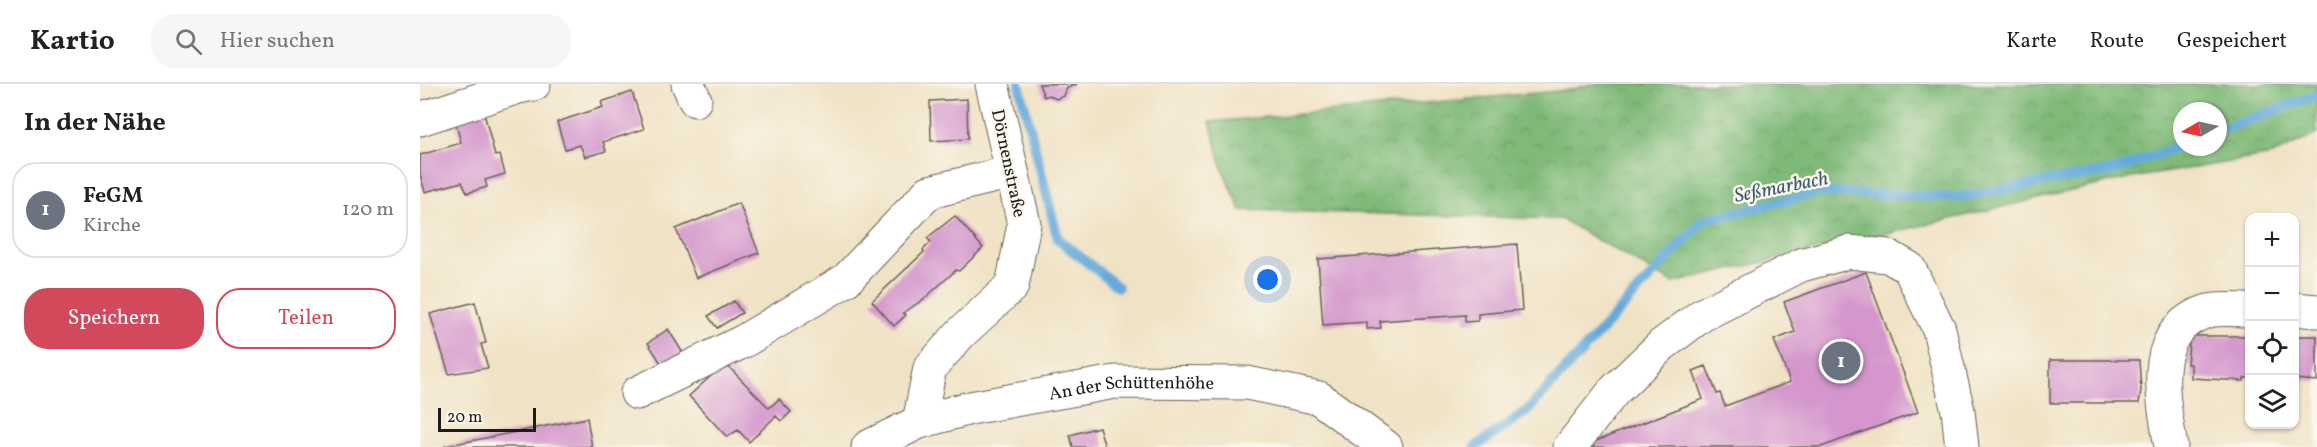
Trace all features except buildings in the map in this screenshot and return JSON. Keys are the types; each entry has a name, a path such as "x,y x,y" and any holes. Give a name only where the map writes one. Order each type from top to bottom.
{"street":[{"path":"420,120 518,87 534,84"},
{"name":"Dörnenstraße","path":"919,422 930,368 961,333 1012,286 1023,224 992,84"},
{"path":"637,393 744,341 846,280 930,192 1012,172"},
{"path":"1570,447 1614,391 1662,345 1702,315 1801,264 1849,252 1888,256 1909,268 1939,329 1958,411 1962,447"},
{"path":"2299,309 2317,311"},
{"path":"2171,447 2162,360 2174,330 2208,311 2245,310"},
{"name":"An der Schüttenhöhe","path":"868,447 919,422 970,408 1115,382 1247,383 1319,398 1386,447"}],"green space":[{"path":"1591,84 2317,84 2317,134 2272,155 2119,180 1673,283 1561,219 1241,210 1223,170 1210,122 1570,90"}],"waterway":[{"path":"1019,84 1058,239 1118,287"},
{"name":"Seßmarbach","path":"2227,128 2317,95"},
{"name":"Seßmarbach","path":"1475,447 1528,410 1703,220 1821,192 1958,197 2116,170 2173,148"}],"place":[{"name":"FeGM","path":"1841,361"}]}
